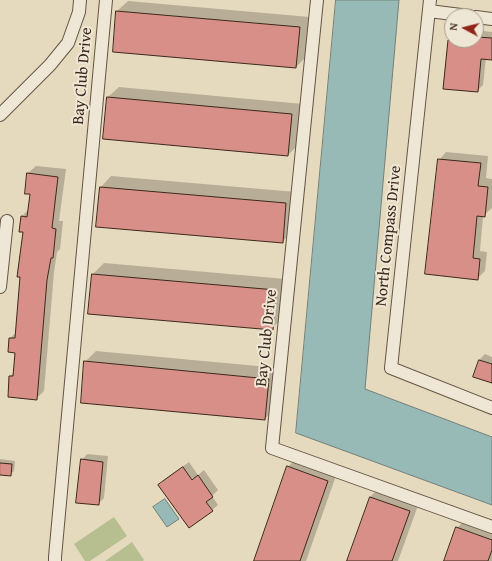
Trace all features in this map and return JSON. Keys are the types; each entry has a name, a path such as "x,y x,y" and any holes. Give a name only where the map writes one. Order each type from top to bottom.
{"street":[{"path":"0,115 50,65 68,43 79,12 80,0"},
{"name":"Bay Club Drive","path":"55,561 106,0"},
{"name":"Bay Club Drive","path":"317,0 272,448 492,526"},
{"path":"430,6 444,10"},
{"name":"North Compass Drive","path":"430,6 391,368 492,408"},
{"path":"0,287 7,221"}],"green space":[{"path":"114,517 127,536 90,561 85,561 74,544"},
{"path":"132,542 144,560 143,561 105,561"}],"water":[{"path":"336,0 399,0 365,389 492,437 492,505 296,433"},
{"path":"165,499 179,519 167,527 153,507"}],"building":[{"path":"116,11 300,27 296,68 113,52"},
{"path":"484,38 492,38 492,60 481,59 478,92 443,89 447,48 484,48"},
{"path":"107,97 292,114 288,156 103,139"},
{"path":"438,159 481,163 478,186 488,187 485,217 477,216 473,258 480,259 478,280 425,274"},
{"path":"27,173 58,177 52,228 56,229 53,258 51,258 47,280 37,400 8,397 9,376 13,376 15,353 8,352 9,338 15,338 20,277 17,277 23,232 19,232 21,216 27,217 30,194 25,194"},
{"path":"100,187 286,203 283,243 96,227"},
{"path":"92,274 276,290 273,330 88,314"},
{"path":"479,360 492,364 492,383 473,377"},
{"path":"84,361 269,379 265,420 81,403"},
{"path":"81,459 103,462 99,505 76,503"},
{"path":"0,463 12,464 11,476 0,475"},
{"path":"287,466 328,481 300,561 254,561"},
{"path":"183,467 192,480 198,475 213,497 206,502 213,511 189,528 158,485"},
{"path":"370,497 410,511 392,561 347,561"},
{"path":"456,527 492,540 492,550 488,561 444,561"}]}
